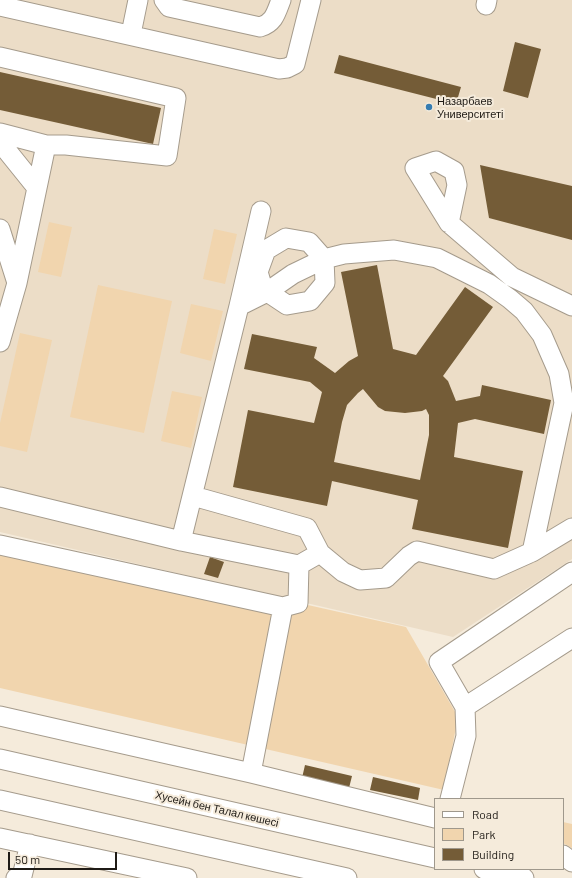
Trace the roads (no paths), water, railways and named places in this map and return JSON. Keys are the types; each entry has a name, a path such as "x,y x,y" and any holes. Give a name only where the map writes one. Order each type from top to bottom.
{"street":[{"path":"130,34 138,0"},
{"path":"164,0 169,7 182,11 260,27 268,25 273,20 282,0"},
{"path":"0,6 130,34 279,69 287,68 295,64 311,3 285,0"},
{"path":"0,57 176,98 167,156 66,145 46,145 0,133"},
{"path":"0,142 37,188"},
{"path":"0,342 16,283 46,145"},
{"path":"181,541 261,211"},
{"path":"449,223 512,277 572,306"},
{"path":"0,229 16,283"},
{"path":"257,230 266,250"},
{"path":"286,238 309,242 324,259 324,283 310,301 287,305 263,289 258,272 266,250 286,238"},
{"path":"239,306 267,292 293,274 324,259 344,254 394,250 437,258 489,284 505,295 524,311 542,335 559,374 564,403 532,552"},
{"path":"193,496 307,528 320,553 343,572 360,580 386,578 408,556 417,551 494,569 532,552 572,528"},
{"path":"0,497 181,541 299,565 320,553"},
{"path":"0,545 283,607 298,602 299,565"},
{"path":"450,798 466,736 465,707 439,662 572,572"},
{"path":"251,773 283,607"},
{"path":"465,707 572,638"},
{"path":"0,716 251,773 434,818"},
{"name":"Хусейн бен Талал көшесі","path":"0,759 434,858"},
{"path":"0,800 346,878"},
{"path":"0,838 187,878"},
{"path":"16,878 22,876 30,844"},
{"path":"564,856 572,862"},
{"path":"488,870 524,878"}],"place":[{"name":"Назарбаев Университеті","path":"429,107"}]}
